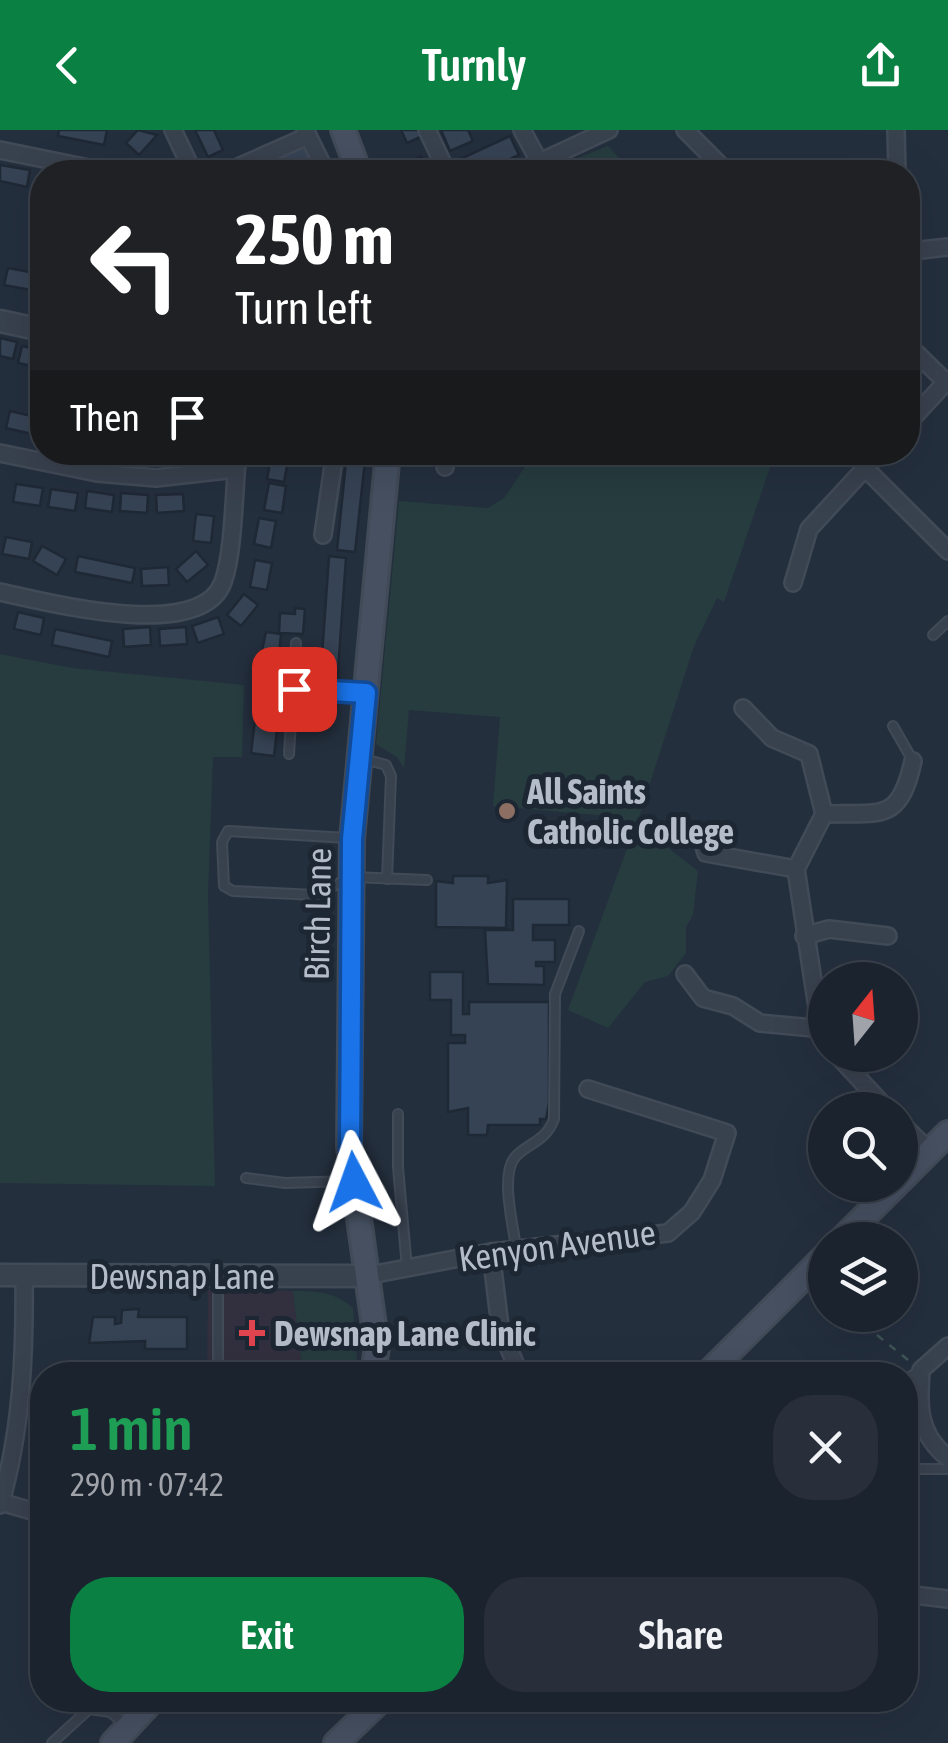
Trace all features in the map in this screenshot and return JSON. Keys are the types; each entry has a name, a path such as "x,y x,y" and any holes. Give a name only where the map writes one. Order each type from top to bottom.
{"main road":[{"path":"343,130 355,160"},
{"name":"Birch Lane","path":"375,1362 377,1347 350,1148 352,839 387,465"},
{"path":"918,1162 948,1132"},
{"path":"859,1222 879,1202"},
{"path":"719,1362 808,1273"},
{"path":"121,1735 142,1712"},
{"path":"336,1743 368,1712"}],"street":[{"path":"173,130 187,160"},
{"path":"427,130 441,160"},
{"path":"522,130 539,160"},
{"path":"544,160 609,130"},
{"path":"685,130 715,160"},
{"path":"896,130 896,160"},
{"path":"251,160 306,133 320,160"},
{"path":"0,150 49,160"},
{"path":"920,251 948,247"},
{"path":"0,322 30,328"},
{"path":"920,357 947,383 920,410"},
{"path":"0,453 30,459"},
{"path":"58,465 156,478 218,465"},
{"path":"0,592 86,610 178,614 210,601 223,583 237,465"},
{"path":"323,535 333,465"},
{"path":"793,583 809,529 868,465"},
{"path":"865,468 948,551"},
{"path":"294,689 366,693"},
{"path":"743,708 772,738 809,754 824,814 796,869 810,962"},
{"path":"824,814 887,812 905,796 913,761"},
{"path":"702,839 706,852 796,869"},
{"path":"804,936 829,930 888,936"},
{"path":"685,974 704,998 732,1006 760,1024 808,1028"},
{"path":"853,1072 872,1092"},
{"name":"Kenyon Avenue","path":"365,1276 491,1252 668,1232 692,1212 712,1180 726,1133 588,1089"},
{"path":"918,1140 929,1151"},
{"path":"491,1252 500,1327 515,1362"},
{"name":"Dewsnap Lane","path":"0,1275 365,1276"},
{"path":"24,1275 20,1399 0,1504 30,1511"},
{"path":"948,1346 921,1370 920,1420 935,1447 948,1458"},
{"path":"918,1596 948,1599"}],"lane":[{"path":"932,635 948,621"},
{"path":"288,754 296,643"},
{"path":"893,726 913,761"},
{"path":"360,758 386,765 390,772 386,878"},
{"path":"352,839 228,831 222,842 224,886 234,891 316,895 352,878 427,880"},
{"path":"516,1249 510,1168 519,1153 545,1136 554,1119 555,994 579,931"},
{"path":"398,1114 398,1167 407,1268"},
{"path":"246,1178 284,1183 354,1182"},
{"path":"218,1278 218,1362"},
{"path":"918,1468 948,1469"},
{"path":"52,1743 86,1712"},
{"path":"110,1712 121,1735"}],"path":[{"path":"873,1332 911,1362"}],"shaded area":[{"name":"Dewsnap Lane Clinic","path":"208,1290 293,1291 301,1362 207,1362"}],"green space":[{"path":"608,146 621,160 572,160"},
{"path":"526,465 771,465 724,602 717,598 694,646 637,824 698,871 693,915 686,927 686,953 668,976 645,982 608,1028 568,1010 636,824 608,816 493,806 500,717 409,710 404,768 397,757 376,744 399,501 488,508 504,498"},
{"path":"0,654 72,668 244,685 242,757 213,757 208,895 215,1186 0,1183"},
{"path":"293,1291 325,1294 353,1308 357,1362 301,1362"}],"building":[{"path":"59,130 107,130 104,145 58,136"},
{"path":"138,130 157,135 139,155 126,143"},
{"path":"195,130 214,130 223,150 208,157"},
{"path":"401,130 422,130 425,135 407,143"},
{"path":"441,130 468,130 473,141 450,151"},
{"path":"510,136 519,155 508,160 458,160"},
{"path":"304,144 312,160 276,160"},
{"path":"0,165 30,170 27,187 0,181"},
{"path":"8,268 30,272 30,290 4,285"},
{"path":"0,338 17,342 13,359 0,356"},
{"path":"22,346 30,348 30,366 18,363"},
{"path":"10,411 30,416 30,434 6,428"},
{"path":"270,465 287,465 284,482 267,479"},
{"path":"346,465 365,465 355,552 337,550"},
{"path":"269,483 286,486 282,513 264,510"},
{"path":"16,484 43,488 40,506 13,502"},
{"path":"51,489 78,493 75,511 48,507"},
{"path":"87,491 114,495 112,512 85,508"},
{"path":"121,493 148,495 147,513 120,511"},
{"path":"183,494 184,511 157,513 156,495"},
{"path":"196,514 214,516 211,543 193,541"},
{"path":"259,518 276,521 271,548 254,544"},
{"path":"6,537 32,542 29,559 2,554"},
{"path":"42,546 66,559 57,575 33,561"},
{"path":"196,551 208,565 187,582 176,569"},
{"path":"78,556 135,568 132,583 75,572"},
{"path":"329,556 346,558 337,685 320,684"},
{"path":"255,560 272,563 267,590 250,587"},
{"path":"168,567 169,585 142,586 141,569"},
{"path":"244,594 258,605 241,626 227,615"},
{"path":"295,608 305,609 303,634 279,633 280,613 295,614"},
{"path":"18,612 44,618 41,635 14,629"},
{"path":"218,617 224,634 198,643 192,626"},
{"path":"150,627 151,645 124,647 123,629"},
{"path":"186,627 187,644 160,646 159,629"},
{"path":"55,629 112,641 109,657 52,645"},
{"path":"266,632 281,634 277,675 257,673"},
{"path":"256,678 275,679 273,710 254,709"},
{"path":"256,712 279,714 274,756 251,753"},
{"path":"453,876 488,876 488,883 507,880 506,928 436,927 436,881 453,883"},
{"path":"513,899 569,899 569,925 533,925 533,940 555,940 555,962 536,962 536,966 544,966 544,985 488,984 485,930 513,930"},
{"path":"430,972 463,972 463,1014 469,1014 469,1002 549,1002 549,1103 546,1119 540,1119 540,1125 488,1125 487,1135 468,1135 468,1108 448,1112 448,1043 465,1043 465,1035 451,1035 451,1000 430,1000"},
{"path":"139,1309 138,1317 187,1317 187,1349 145,1349 145,1341 89,1343 93,1317 115,1317 115,1324 121,1323 122,1310"}],"place":[{"name":"All Saints Catholic College","path":"507,811"},
{"name":"Dewsnap Lane Clinic","path":"252,1333"}],"route":[{"path":"294,689 366,693 352,839 350,1148 354,1182"}]}
